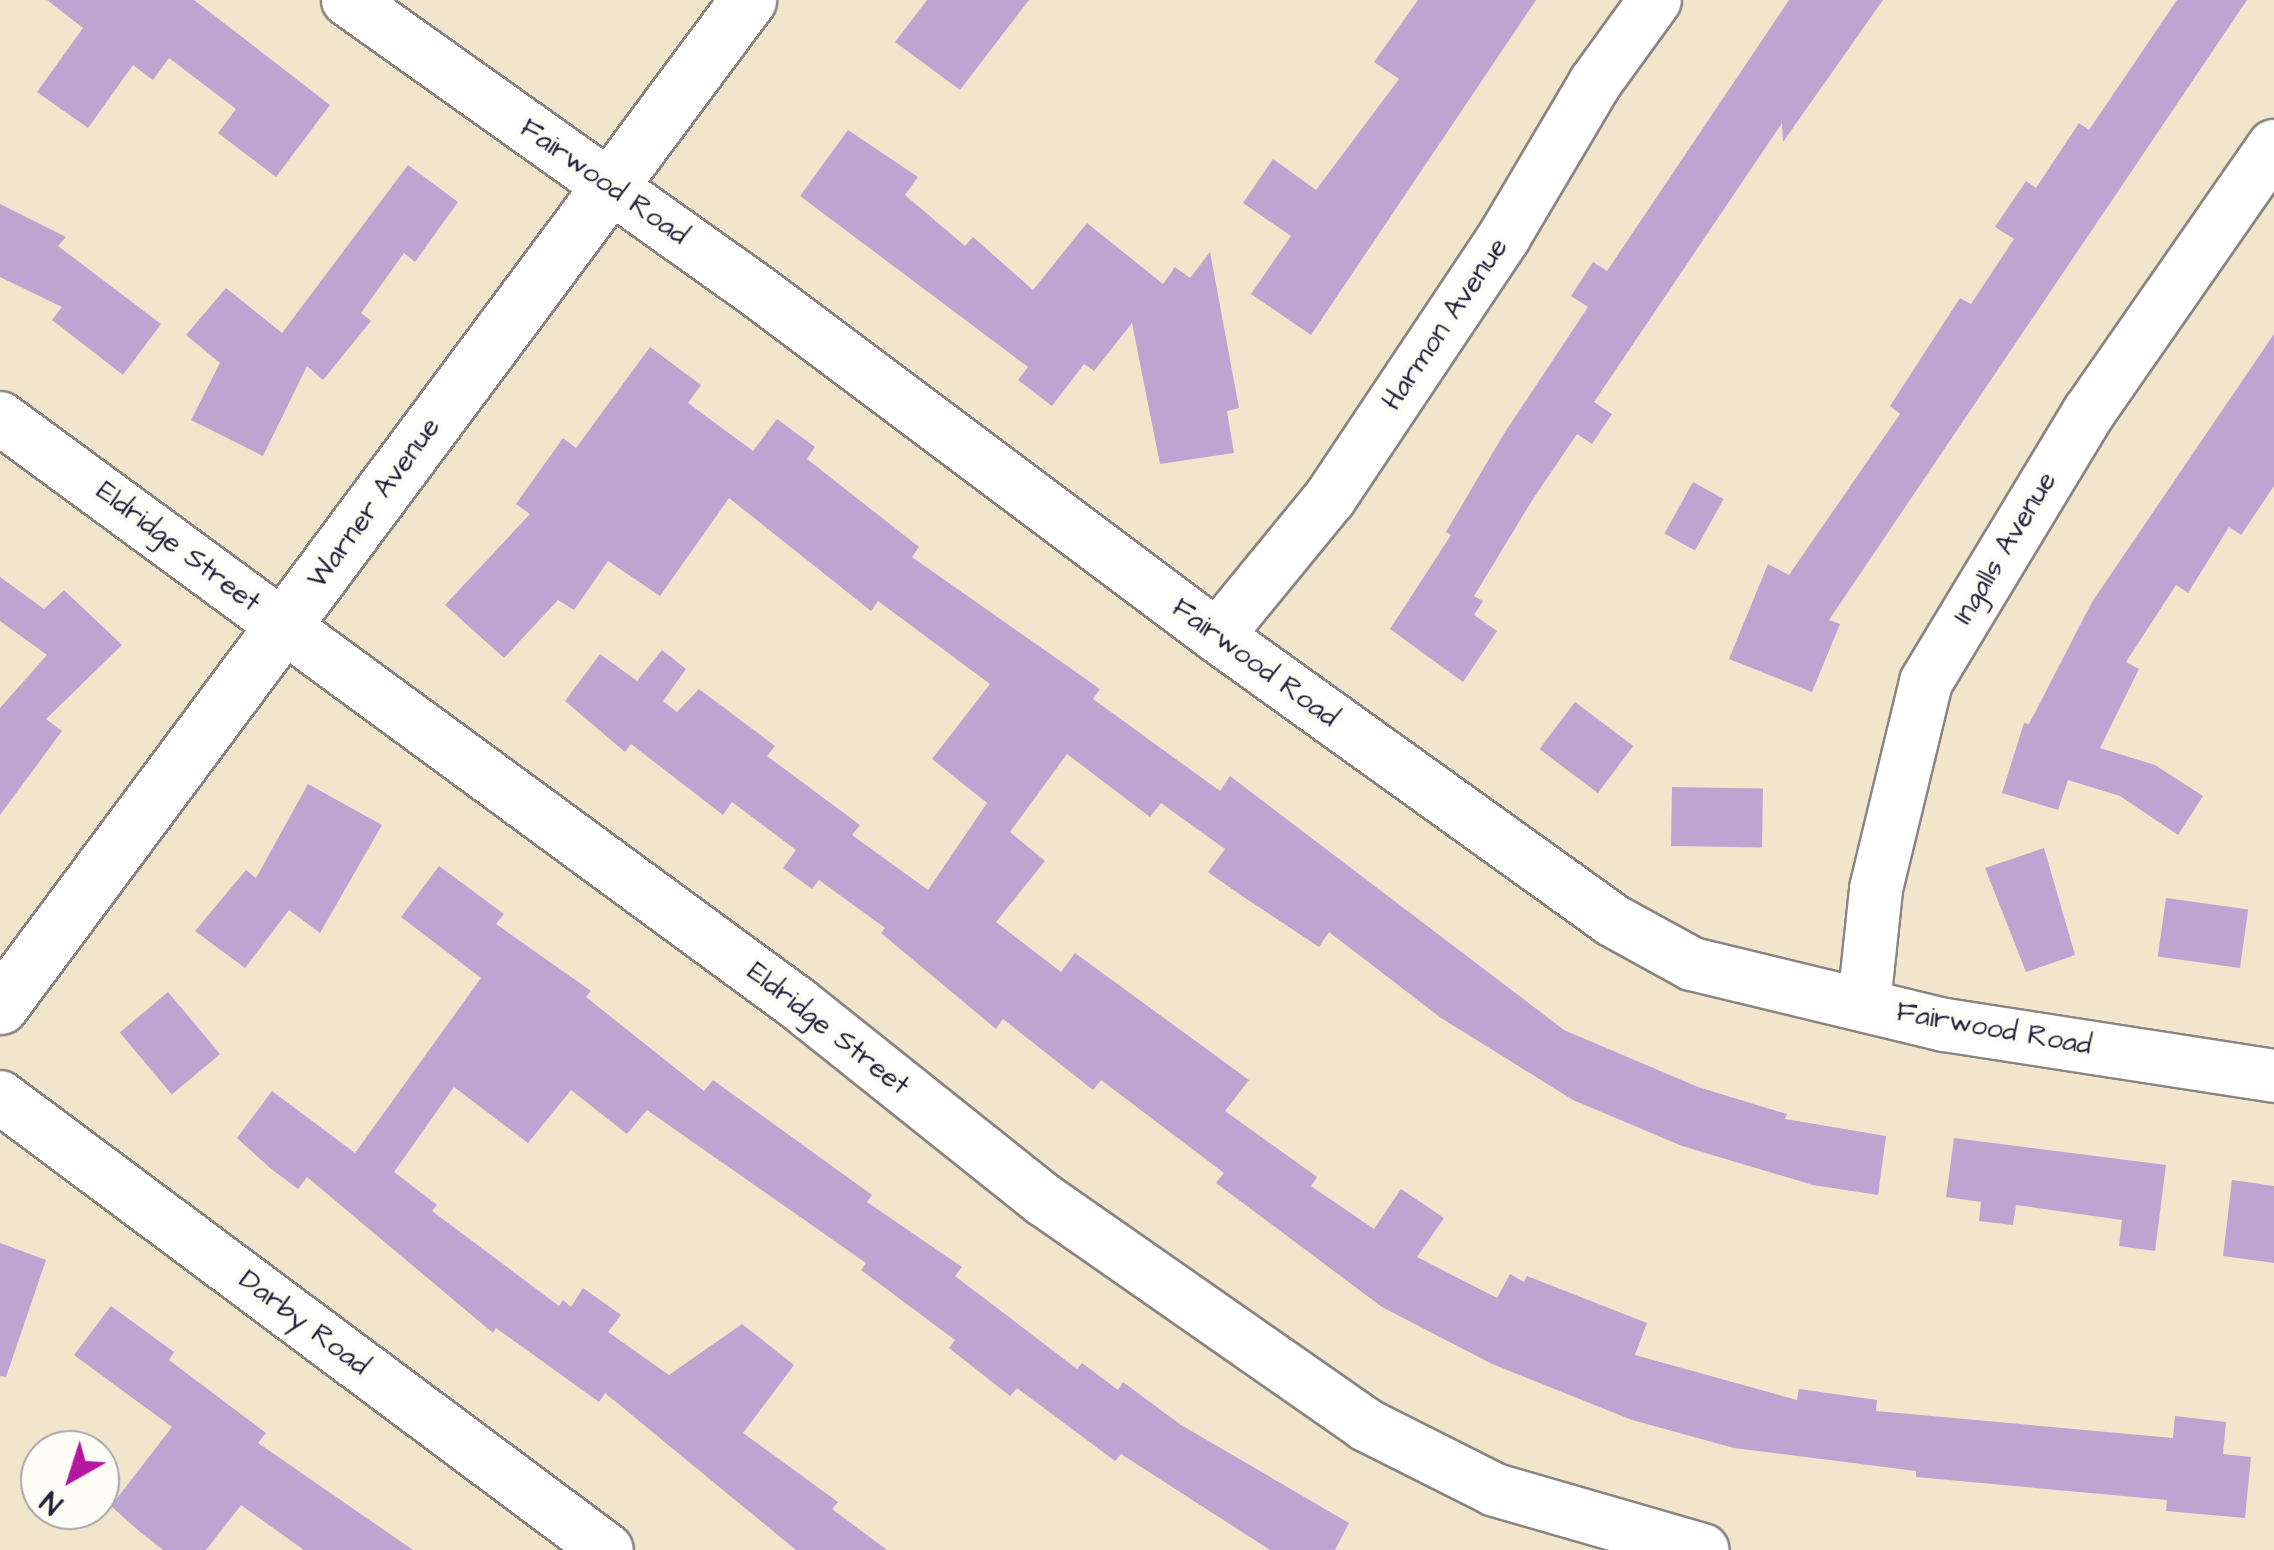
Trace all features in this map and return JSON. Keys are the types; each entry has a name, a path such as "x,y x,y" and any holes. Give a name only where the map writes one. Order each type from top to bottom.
{"street":[{"name":"Fairwood Road","path":"348,0 607,184 1217,636 1612,920 1692,964 1945,1025 2274,1076"},
{"name":"Warner Avenue","path":"0,1006 607,184 748,0"},
{"name":"Harmon Avenue","path":"1217,636 1330,498 1655,0"},
{"name":"Ingalls Avenue","path":"1864,1004 1876,889 1926,682 2078,428 2274,146"},
{"name":"Eldridge Street","path":"0,418 797,1003 1044,1200 1366,1425 1495,1490 1704,1550"},
{"name":"Darby Road","path":"0,1097 606,1550"}],"building":[{"path":"47,0 194,0 330,105 276,177 218,133 236,109 169,58 153,80 133,65 88,128 37,92 83,28"},
{"path":"927,0 1029,0 960,90 895,42"},
{"path":"1418,0 1536,0 1311,335 1251,294 1291,236 1243,203 1273,159 1316,190 1399,79 1374,62"},
{"path":"1789,0 1883,0 1783,142 1782,123 1594,402 1612,414 1592,444 1577,434 1533,499 1474,596 1483,601 1474,615 1497,631 1463,682 1390,629 1451,535 1446,532 1505,432 1588,307 1571,296 1593,262 1607,271"},
{"path":"2177,0 2247,0 1829,620 1840,624 1812,692 1729,659 1768,564 1789,575 1900,414 1890,406 1960,298 1971,304 2014,239 1995,227 2026,181 2036,188 2079,123 2089,130"},
{"path":"848,130 918,177 905,195 965,246 973,237 1033,290 1087,223 1163,284 1175,267 1190,278 1210,252 1239,408 1227,411 1234,453 1160,464 1132,323 1094,371 1084,364 1052,406 1018,380 1028,367 800,196"},
{"path":"408,165 458,202 415,262 404,253 361,313 371,321 323,380 307,366 263,456 191,420 220,363 186,335 226,288 282,333"},
{"path":"0,204 66,237 58,246 161,324 123,375 52,320 62,307 0,277"},
{"path":"2274,334 2274,486 2241,535 2229,527 2188,593 2176,585 2126,662 2139,669 2100,748 2155,765 2203,796 2178,835 2120,796 2068,780 2058,810 2002,793 2024,723 2029,724 2092,602"},
{"path":"650,347 701,385 688,403 753,451 777,419 815,447 807,459 919,547 912,557 1100,689 1093,699 1220,791 1230,776 1564,1030 1698,1087 1787,1114 1785,1119 1886,1136 1878,1195 1813,1185 1682,1146 1573,1100 1441,1018 1329,932 1319,947 1242,896 1208,872 1225,849 1161,803 1150,817 1067,754 1010,832 1045,861 996,922 1061,972 1075,953 1249,1080 1225,1111 1317,1177 1311,1186 1374,1229 1401,1189 1444,1218 1417,1257 1497,1298 1510,1274 1524,1282 1527,1276 1647,1323 1635,1355 1797,1400 1799,1389 1877,1400 1876,1411 2173,1438 2175,1416 2226,1422 2223,1454 2251,1457 2245,1518 2166,1511 2167,1500 1916,1477 1916,1471 1734,1448 1632,1420 1492,1364 1382,1307 1216,1183 1224,1173 1101,1080 1093,1090 1003,1019 996,1029 881,933 885,928 819,880 812,889 783,868 796,850 732,802 723,815 631,744 625,752 565,701 600,654 637,681 662,650 686,669 663,701 677,712 699,689 775,746 767,756 860,825 852,835 928,890 987,803 932,759 990,684 878,601 871,611 729,498 660,596 608,561 574,610 558,600 504,658 445,605 530,514 516,504 563,438 576,448"},
{"path":"1693,482 1724,499 1695,551 1664,534"},
{"path":"0,577 44,609 64,590 122,645 46,719 62,731 0,815 0,708 47,655 0,621"},
{"path":"1575,702 1633,746 1598,793 1539,749"},
{"path":"308,784 382,825 320,933 289,910 245,968 195,931 246,870 256,878"},
{"path":"1672,787 1763,789 1762,848 1671,846"},
{"path":"2044,848 2075,955 2026,972 1985,868"},
{"path":"439,866 504,914 496,924 591,991 586,997 704,1091 713,1080 872,1195 867,1202 962,1267 955,1276 1077,1369 1082,1363 1118,1390 1123,1382 1181,1425 1349,1523 1335,1550 1270,1550 1121,1454 1115,1461 1017,1388 1010,1396 949,1348 955,1340 861,1270 866,1263 647,1110 627,1134 571,1090 528,1143 454,1087 394,1172 437,1205 432,1211 559,1306 563,1300 571,1307 583,1288 621,1315 608,1332 669,1375 742,1324 794,1365 743,1433 838,1502 832,1509 887,1550 796,1550 605,1393 599,1402 496,1328 493,1333 307,1177 298,1189 270,1168 237,1138 272,1091 355,1153 481,978 401,917"},
{"path":"2166,898 2248,910 2240,968 2158,956"},
{"path":"168,992 220,1054 172,1095 120,1032"},
{"path":"1954,1138 2166,1165 2155,1251 2119,1246 2122,1220 2016,1205 2013,1225 1979,1221 1981,1202 1946,1197"},
{"path":"2232,1180 2274,1186 2274,1263 2223,1256"},
{"path":"0,1243 46,1260 6,1377 0,1376"},
{"path":"111,1306 174,1352 169,1360 266,1433 258,1443 413,1550 304,1550 241,1505 206,1550 163,1550 120,1514 120,1494 172,1427 74,1355"}]}
